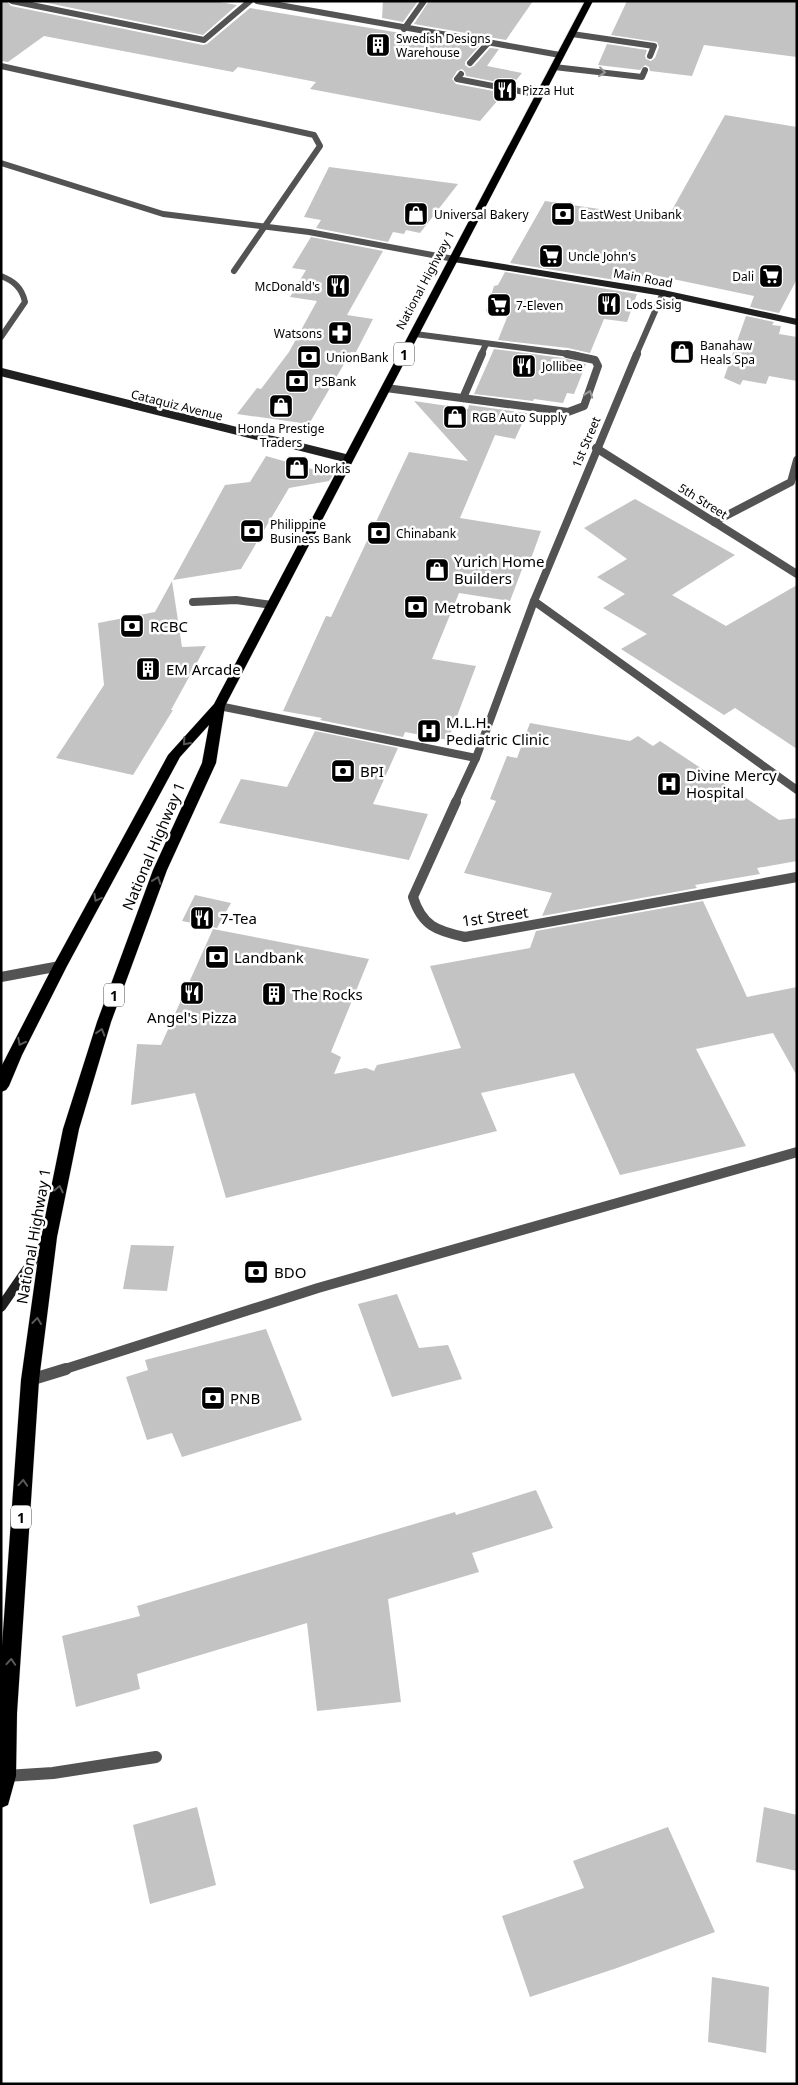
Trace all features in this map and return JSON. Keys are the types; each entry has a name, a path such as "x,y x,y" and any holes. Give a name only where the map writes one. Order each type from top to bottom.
{"highway":[{"name":"National Highway 1","path":"1,1086 14,1054 60,966 175,755 219,706 589,1"},
{"name":"National Highway 1","path":"1,1798 6,1776 7,1713 30,1380 49,1237 72,1129 104,1022 160,870 209,762 219,706"}],"street":[{"path":"12,1 204,40 250,1"},
{"path":"257,1 560,56"},
{"path":"404,29 424,1"},
{"path":"572,34 654,46 650,56"},
{"path":"470,63 488,43"},
{"path":"1,66 314,135 320,146 234,271"},
{"path":"554,67 642,77 644,70"},
{"path":"461,74 457,79 540,95"},
{"path":"1,163 163,214 309,232 454,259"},
{"name":"Main Road","path":"454,259 663,292 797,322"},
{"path":"1,276 21,289 25,302 1,337"},
{"name":"1st Street","path":"663,292 596,448 534,601 476,758 413,897 416,911 426,923 444,933 465,937 797,877"},
{"path":"386,388 568,412 584,406 598,366 594,360 582,356 415,334"},
{"path":"463,398 486,344"},
{"name":"Cataquiz Avenue","path":"1,372 348,459"},
{"name":"5th Street","path":"596,448 797,574"},
{"path":"714,522 791,482 797,460"},
{"path":"193,602 236,600 272,606"},
{"path":"534,601 797,790"},
{"path":"219,706 476,758"},
{"path":"1,977 60,966"},
{"path":"30,1380 318,1288 797,1152"},
{"path":"1,1307 49,1237"},
{"path":"6,1776 53,1773 156,1757"}],"building":[{"path":"1,1 7,1 11,6 203,45 207,44 250,8 479,46 465,62 465,65 469,68 474,66 490,48 499,49 487,66 522,73 512,85 466,76 462,69 457,71 452,79 456,84 504,93 480,121 310,89 316,82 238,67 233,72 44,36 8,62 1,61"},
{"path":"38,1 214,1 237,5 203,35"},
{"path":"383,1 418,1 403,22 382,18"},
{"path":"429,1 533,1 506,40 414,24"},
{"path":"627,1 797,1 797,57 704,45 692,76 650,71 649,67 645,65 640,70 598,65 607,44 647,50 646,59 651,61 655,58 659,47 657,42 611,35"},
{"path":"725,115 797,127 797,279 779,313 750,307 754,296 644,273 640,284 510,263 545,201 667,219"},
{"path":"329,167 458,184 420,233 406,230 404,234 393,232 388,242 316,228 321,220 304,217"},
{"path":"311,237 383,251 347,315 373,319 356,352 351,352 309,424 237,414 257,388 261,389 289,352 317,301 290,297 306,270 292,268"},
{"path":"505,272 637,294 627,322 604,319 590,353 568,348 498,340 508,315 486,311 494,286 498,285"},
{"path":"746,316 774,322 772,325 781,326 779,334 797,337 797,381 769,376 766,384 743,380 740,385 724,378"},
{"path":"494,349 563,358 586,364 574,394 567,393 563,403 474,394"},
{"path":"414,401 468,409 469,405 527,413 515,439 495,435 460,518 541,531 529,564 524,564 510,601 459,593 432,659 476,666 448,740 405,732 403,737 283,711 326,616 331,617 409,452 468,461"},
{"path":"266,456 333,475 329,481 289,488 241,569 173,580 225,485 250,482"},
{"path":"635,499 735,555 672,595 726,626 797,585 797,749 735,708 724,715 621,649 647,634 603,608 625,594 597,577 627,559 584,528"},
{"path":"172,581 182,647 206,646 171,710 173,710 133,775 56,758 104,685 98,623 155,612"},
{"path":"530,723 630,741 638,736 653,746 660,741 779,820 797,818 797,861 757,868 760,874 695,885 697,888 542,916 552,893 464,873 496,801 490,799 507,756 517,758"},
{"path":"315,731 398,748 373,804 428,814 409,860 219,823 241,779 287,787"},
{"path":"195,895 231,903 217,928 182,921"},
{"path":"703,901 747,997 797,987 797,1076 773,1033 696,1049 746,1146 620,1175 574,1073 481,1093 497,1131 226,1198 195,1093 131,1105 137,1044 161,1045 213,929 369,959 331,1052 341,1057 334,1074 366,1068 374,1071 377,1065 461,1048 430,966 530,948 536,931"},
{"path":"131,1245 174,1246 167,1291 123,1289"},
{"path":"397,1294 419,1348 448,1345 462,1379 392,1397 358,1304"},
{"name":"PNB","path":"266,1329 302,1420 182,1457 172,1433 147,1440 126,1377 148,1370 145,1360"},
{"path":"536,1490 553,1528 472,1553 479,1572 388,1599 401,1702 317,1711 307,1623 137,1674 140,1689 76,1707 62,1636 140,1616 137,1606 455,1512 456,1515"},
{"path":"197,1807 216,1885 150,1904 133,1825"},
{"path":"764,1807 797,1815 797,1871 756,1862"},
{"path":"668,1827 715,1932 530,1997 502,1916 584,1888 573,1861"},
{"path":"712,1977 769,1987 766,2053 708,2042"}],"place":[{"name":"Swedish Designs Warehouse","path":"378,45"},
{"name":"Pizza Hut","path":"505,90"},
{"name":"Universal Bakery","path":"416,214"},
{"name":"EastWest Unibank","path":"563,214"},
{"name":"Uncle John's","path":"551,256"},
{"name":"Dali","path":"771,276"},
{"name":"McDonald's","path":"338,286"},
{"name":"Lods Sisig","path":"609,304"},
{"name":"7-Eleven","path":"499,305"},
{"name":"Watsons","path":"340,333"},
{"name":"Banahaw Heals Spa","path":"682,352"},
{"name":"UnionBank","path":"309,357"},
{"name":"Jollibee","path":"524,366"},
{"name":"PSBank","path":"297,381"},
{"name":"Honda Prestige Traders","path":"281,406"},
{"name":"RGB Auto Supply","path":"455,417"},
{"name":"Norkis","path":"297,468"},
{"name":"Philippine Business Bank","path":"252,531"},
{"name":"Chinabank","path":"379,533"},
{"name":"Yurich Home Builders","path":"437,570"},
{"name":"Metrobank","path":"416,607"},
{"name":"RCBC","path":"132,626"},
{"name":"EM Arcade","path":"148,669"},
{"name":"M.L.H. Pediatric Clinic","path":"429,731"},
{"name":"BPI","path":"343,771"},
{"name":"Divine Mercy Hospital","path":"669,784"},
{"name":"7-Tea","path":"202,918"},
{"name":"Landbank","path":"217,957"},
{"name":"Angel's Pizza","path":"192,993"},
{"name":"The Rocks","path":"274,994"},
{"name":"BDO","path":"256,1272"},
{"name":"PNB","path":"213,1398"}]}
